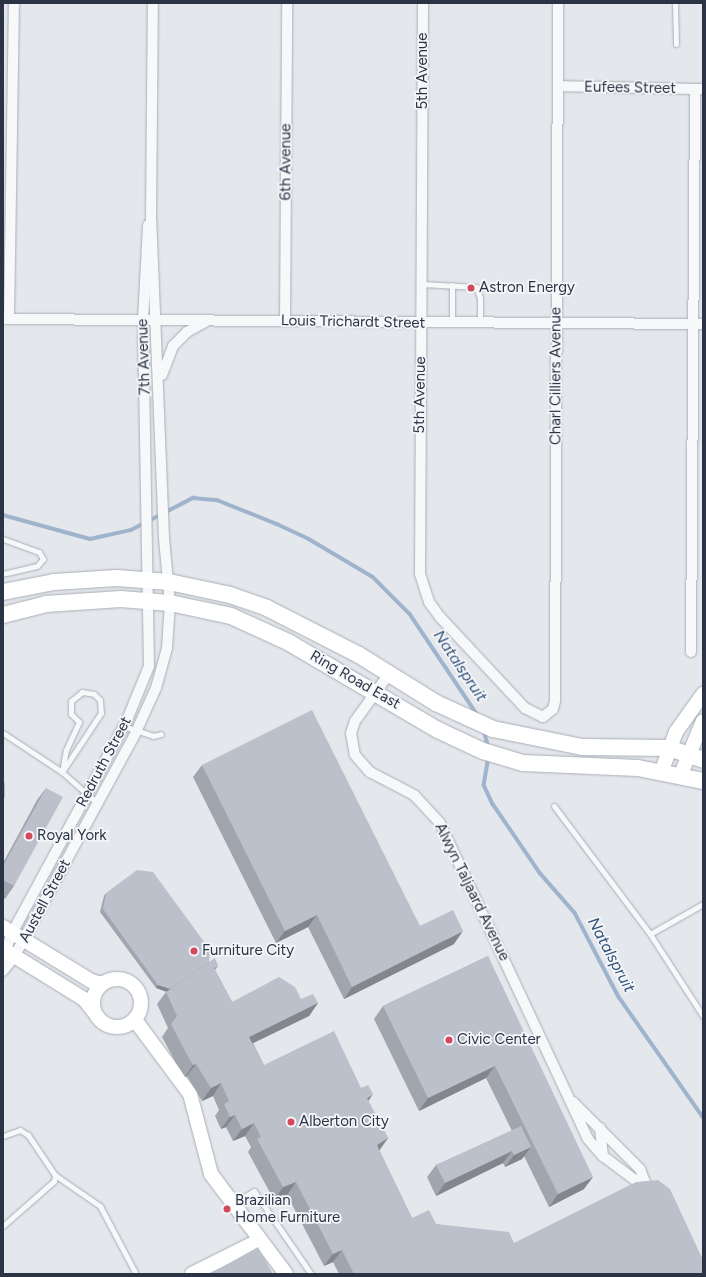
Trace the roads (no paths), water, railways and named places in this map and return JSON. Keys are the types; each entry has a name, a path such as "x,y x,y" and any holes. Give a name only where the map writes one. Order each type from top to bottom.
{"main road":[{"name":"Ring Road East","path":"3,592 89,578 149,579 230,595 267,608 389,674 436,703 464,718 517,736 582,747 669,748 696,757"},
{"name":"Ring Road East","path":"3,615 84,600 150,600 231,616 288,642 377,691 438,730 483,751 523,763 662,770 703,781"}],"street":[{"path":"6,319 14,3"},
{"name":"7th Avenue","path":"153,3 151,219 159,385 164,538"},
{"name":"6th Avenue","path":"285,321 287,3"},
{"name":"5th Avenue","path":"423,3 422,284 418,542 424,588 445,623 532,714 542,717 553,709 555,702"},
{"name":"Charl Cilliers Avenue","path":"555,702 558,3"},
{"name":"Eufees Street","path":"558,86 699,89"},
{"path":"691,652 698,324 699,89"},
{"name":"7th Avenue","path":"148,541 145,496 142,321 147,227 151,219"},
{"name":"Louis Trichardt Street","path":"6,319 698,324"},
{"path":"159,385 173,346 187,332 206,321"},
{"name":"Austell Street","path":"6,954 13,933 97,802 136,732 165,659 170,603 164,538"},
{"name":"Redruth Street","path":"13,933 123,726 149,666 150,600 148,541"},
{"name":"Alwyn Taljaard Avenue","path":"389,674 362,708 351,733 355,755 370,772 414,795 440,823 573,1102 588,1139 603,1156 648,1191 640,1169 573,1102"},
{"path":"662,770 669,748 686,716 703,694"},
{"path":"681,774 696,757 703,721"},
{"path":"3,971 6,954 84,999 99,1020 112,1027 126,1026 135,1020 141,1001 138,991 122,980 102,984 91,981 13,933"},
{"path":"94,1012 92,1001 102,984"},
{"path":"135,1020 190,1094 207,1165 233,1204 286,1274"},
{"path":"600,1128 603,1156"},
{"path":"192,1274 260,1240"}],"lane":[{"path":"675,3 676,44"},
{"path":"422,284 475,286 479,290 480,323"},
{"path":"452,285 452,323"},
{"path":"3,539 39,552 43,560 37,566 3,574"},
{"path":"82,692 94,694 100,700 101,713 62,772 66,750 79,722 71,714 71,701 82,692"},
{"path":"123,726 136,732 161,734"},
{"path":"3,733 62,772 97,802"},
{"path":"554,806 650,934 703,1016"},
{"path":"650,934 703,904"},
{"path":"3,1136 20,1130 28,1135 55,1175 100,1206 136,1274"},
{"path":"3,1226 54,1181 55,1175"},
{"path":"233,1204 254,1191 312,1274"}],"waterway":[{"name":"Natalspruit","path":"3,515 90,539 131,530 193,498 217,500 277,524 309,539 373,577 410,614 479,717"},
{"name":"Natalspruit","path":"484,730 489,749"},
{"name":"Natalspruit","path":"489,757 484,785 493,804 540,873 575,913 619,997 703,1117"}],"place":[{"name":"Astron Energy","path":"471,288"},
{"name":"Royal York","path":"29,836"},
{"name":"Furniture City","path":"194,951"},
{"name":"Civic Center","path":"449,1040"},
{"name":"Alberton City","path":"291,1122"},
{"name":"Brazilian Home Furniture","path":"227,1209"}]}
